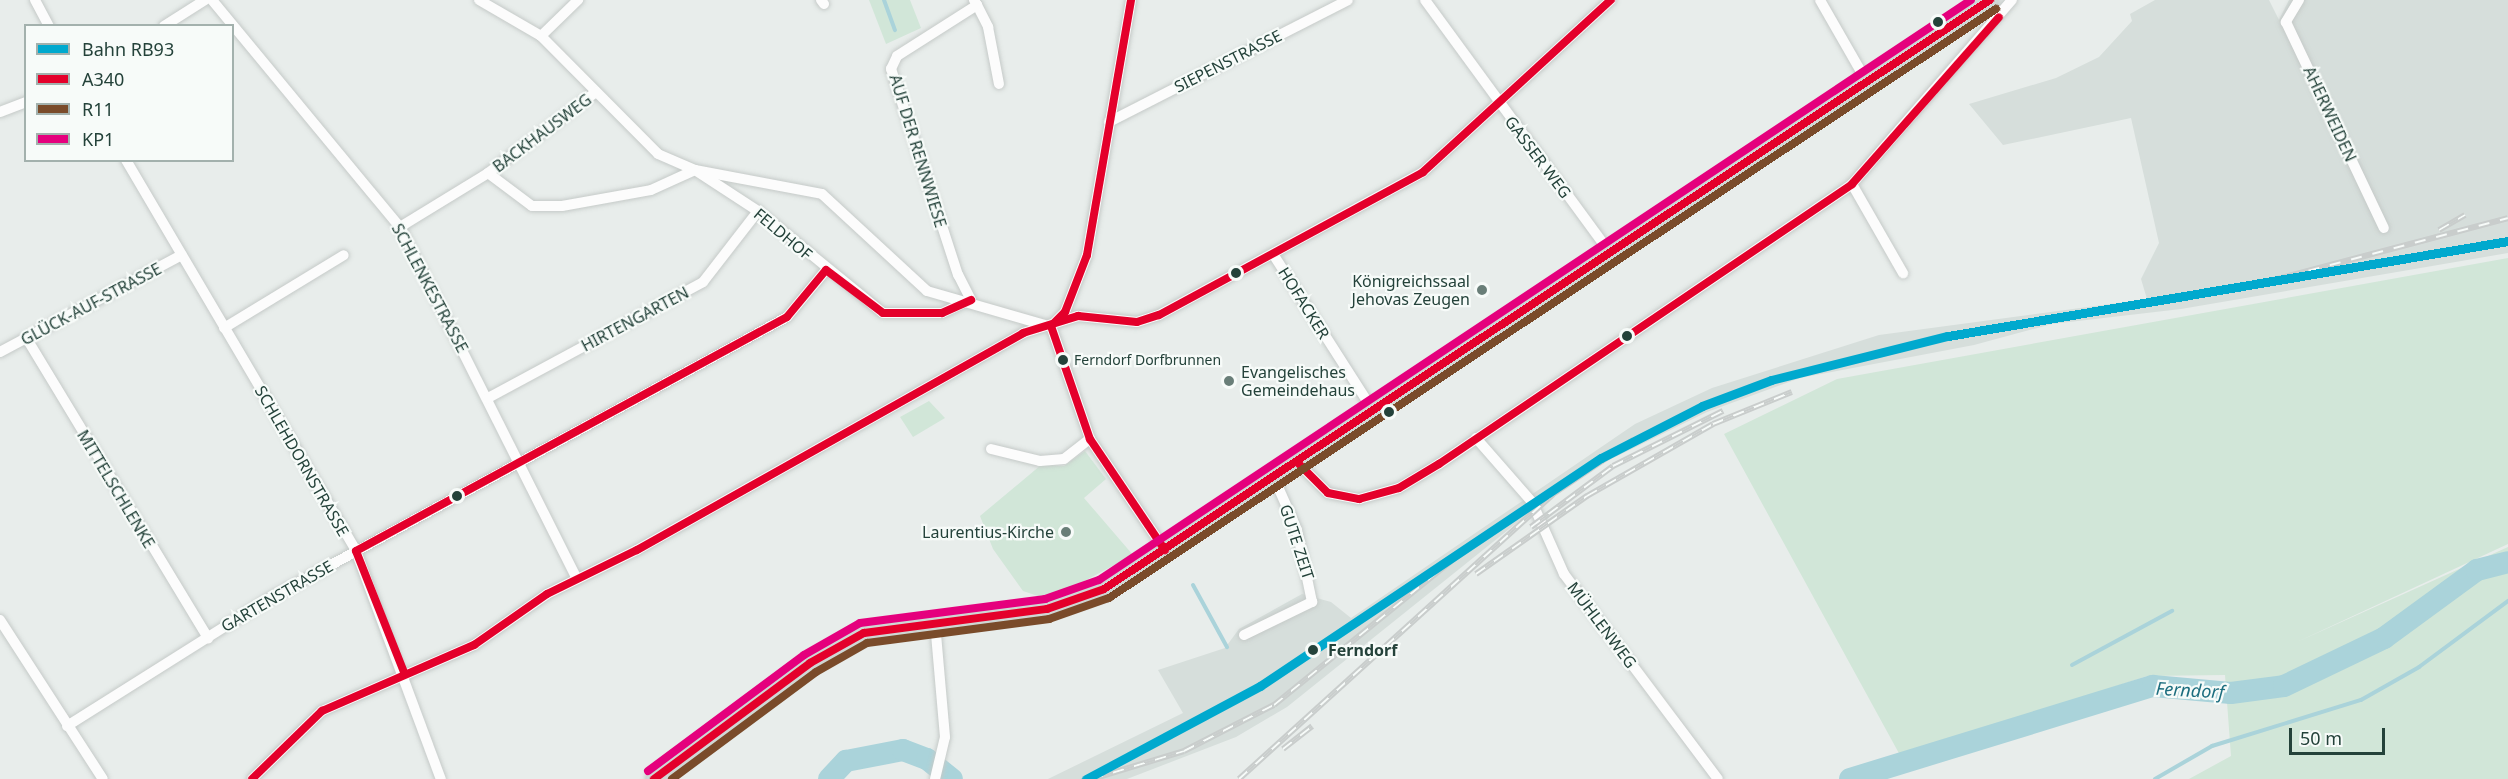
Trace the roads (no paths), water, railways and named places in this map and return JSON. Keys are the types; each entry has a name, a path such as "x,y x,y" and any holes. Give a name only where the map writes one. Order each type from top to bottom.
{"main road":[{"path":"654,779 839,644 882,629 1075,602 1165,550 1299,464 1990,0"}],"street":[{"path":"35,0 48,24"},
{"path":"167,24 205,0"},
{"name":"SCHLENKESTRASSE","path":"212,0 232,24"},
{"path":"479,0 541,36 658,154 695,170 822,194 927,291 971,300 1026,323 1051,326"},
{"path":"541,36 578,0"},
{"path":"1051,326 1065,312 1087,255 1131,0"},
{"name":"SIEPENSTRASSE","path":"1109,122 1348,0"},
{"name":"GASSER WEG","path":"1425,0 1497,104 1611,254"},
{"path":"252,779 322,711 404,672 474,645 577,579 1023,333 1078,316 1137,322 1159,315 1423,172 1611,0"},
{"path":"1820,0 1867,82"},
{"path":"1299,464 1328,493 1374,497 1399,488 1476,438 1852,184 2012,0"},
{"name":"AHERWEIDEN","path":"2299,0 2286,22 2384,228"},
{"name":"AUF DER RENNWIESE","path":"971,300 957,275 891,69 915,41 976,3 988,27 999,84"},
{"name":"SCHLENKESTRASSE","path":"234,27 399,226 488,398 577,579"},
{"name":"BACKHAUSWEG","path":"399,226 488,174 596,92"},
{"path":"0,112 24,103"},
{"name":"SCHLEHDORNSTRASSE","path":"127,162 356,551 404,672 441,779"},
{"name":"BACKHAUSWEG","path":"488,174 532,206 562,206 651,190 695,170"},
{"name":"FELDHOF","path":"695,170 758,212 826,270 883,313 942,314 971,300"},
{"path":"1852,184 1903,273"},
{"name":"HIRTENGARTEN","path":"488,398 703,282 758,212"},
{"name":"HOFACKER","path":"1273,254 1374,412"},
{"name":"GLÜCK-AUF-STRASSE","path":"0,352 182,255"},
{"path":"224,328 344,255"},
{"name":"GARTENSTRASSE","path":"67,726 208,638 356,551 787,317 826,270"},
{"path":"1051,326 1090,439 1165,550"},
{"name":"MITTELSCHLENKE","path":"27,339 208,638"},
{"name":"MÜHLENWEG","path":"1476,438 1532,502 1564,574 1718,779"},
{"path":"991,449 1040,461 1065,459 1090,439"},
{"name":"GUTE ZEIT","path":"1244,635 1312,602 1297,530 1275,480"},
{"path":"0,620 103,779"},
{"path":"935,623 942,659 941,751 935,779"}],"waterway":[{"path":"884,0 895,30"},
{"name":"Ferndorf","path":"1850,779 2153,686 2231,693 2284,686 2384,638 2477,570 2508,562"},
{"path":"1193,585 1227,647"},
{"path":"2155,779 2212,746 2361,700 2419,667 2508,601"},
{"path":"2072,665 2172,611"},
{"name":"Ferndorf","path":"829,779 846,761 903,750 927,759 952,779"}],"railway":[{"path":"2439,230 2465,215"},
{"path":"2266,282 2508,218"},
{"path":"1476,574 1587,496 1713,424 1792,392"},
{"path":"1531,527 1613,466 1723,411"},
{"path":"1239,779 1553,494 1633,440"},
{"path":"1092,779 1184,751 1274,705 1473,543"},
{"path":"1283,749 1312,726"}],"rail line":[{"name":"RB93","path":"1086,779 1260,686 1601,458 1702,406 1771,380 1948,336 2508,241"}],"place":[{"name":"Königreichssaal Jehovas Zeugen","path":"1482,290"},
{"name":"Ferndorf Dorfbrunnen","path":"1063,360"},
{"name":"Evangelisches Gemeindehaus","path":"1229,381"},
{"name":"Laurentius-Kirche","path":"1066,532"},
{"name":"Ferndorf","path":"1313,650"}]}
